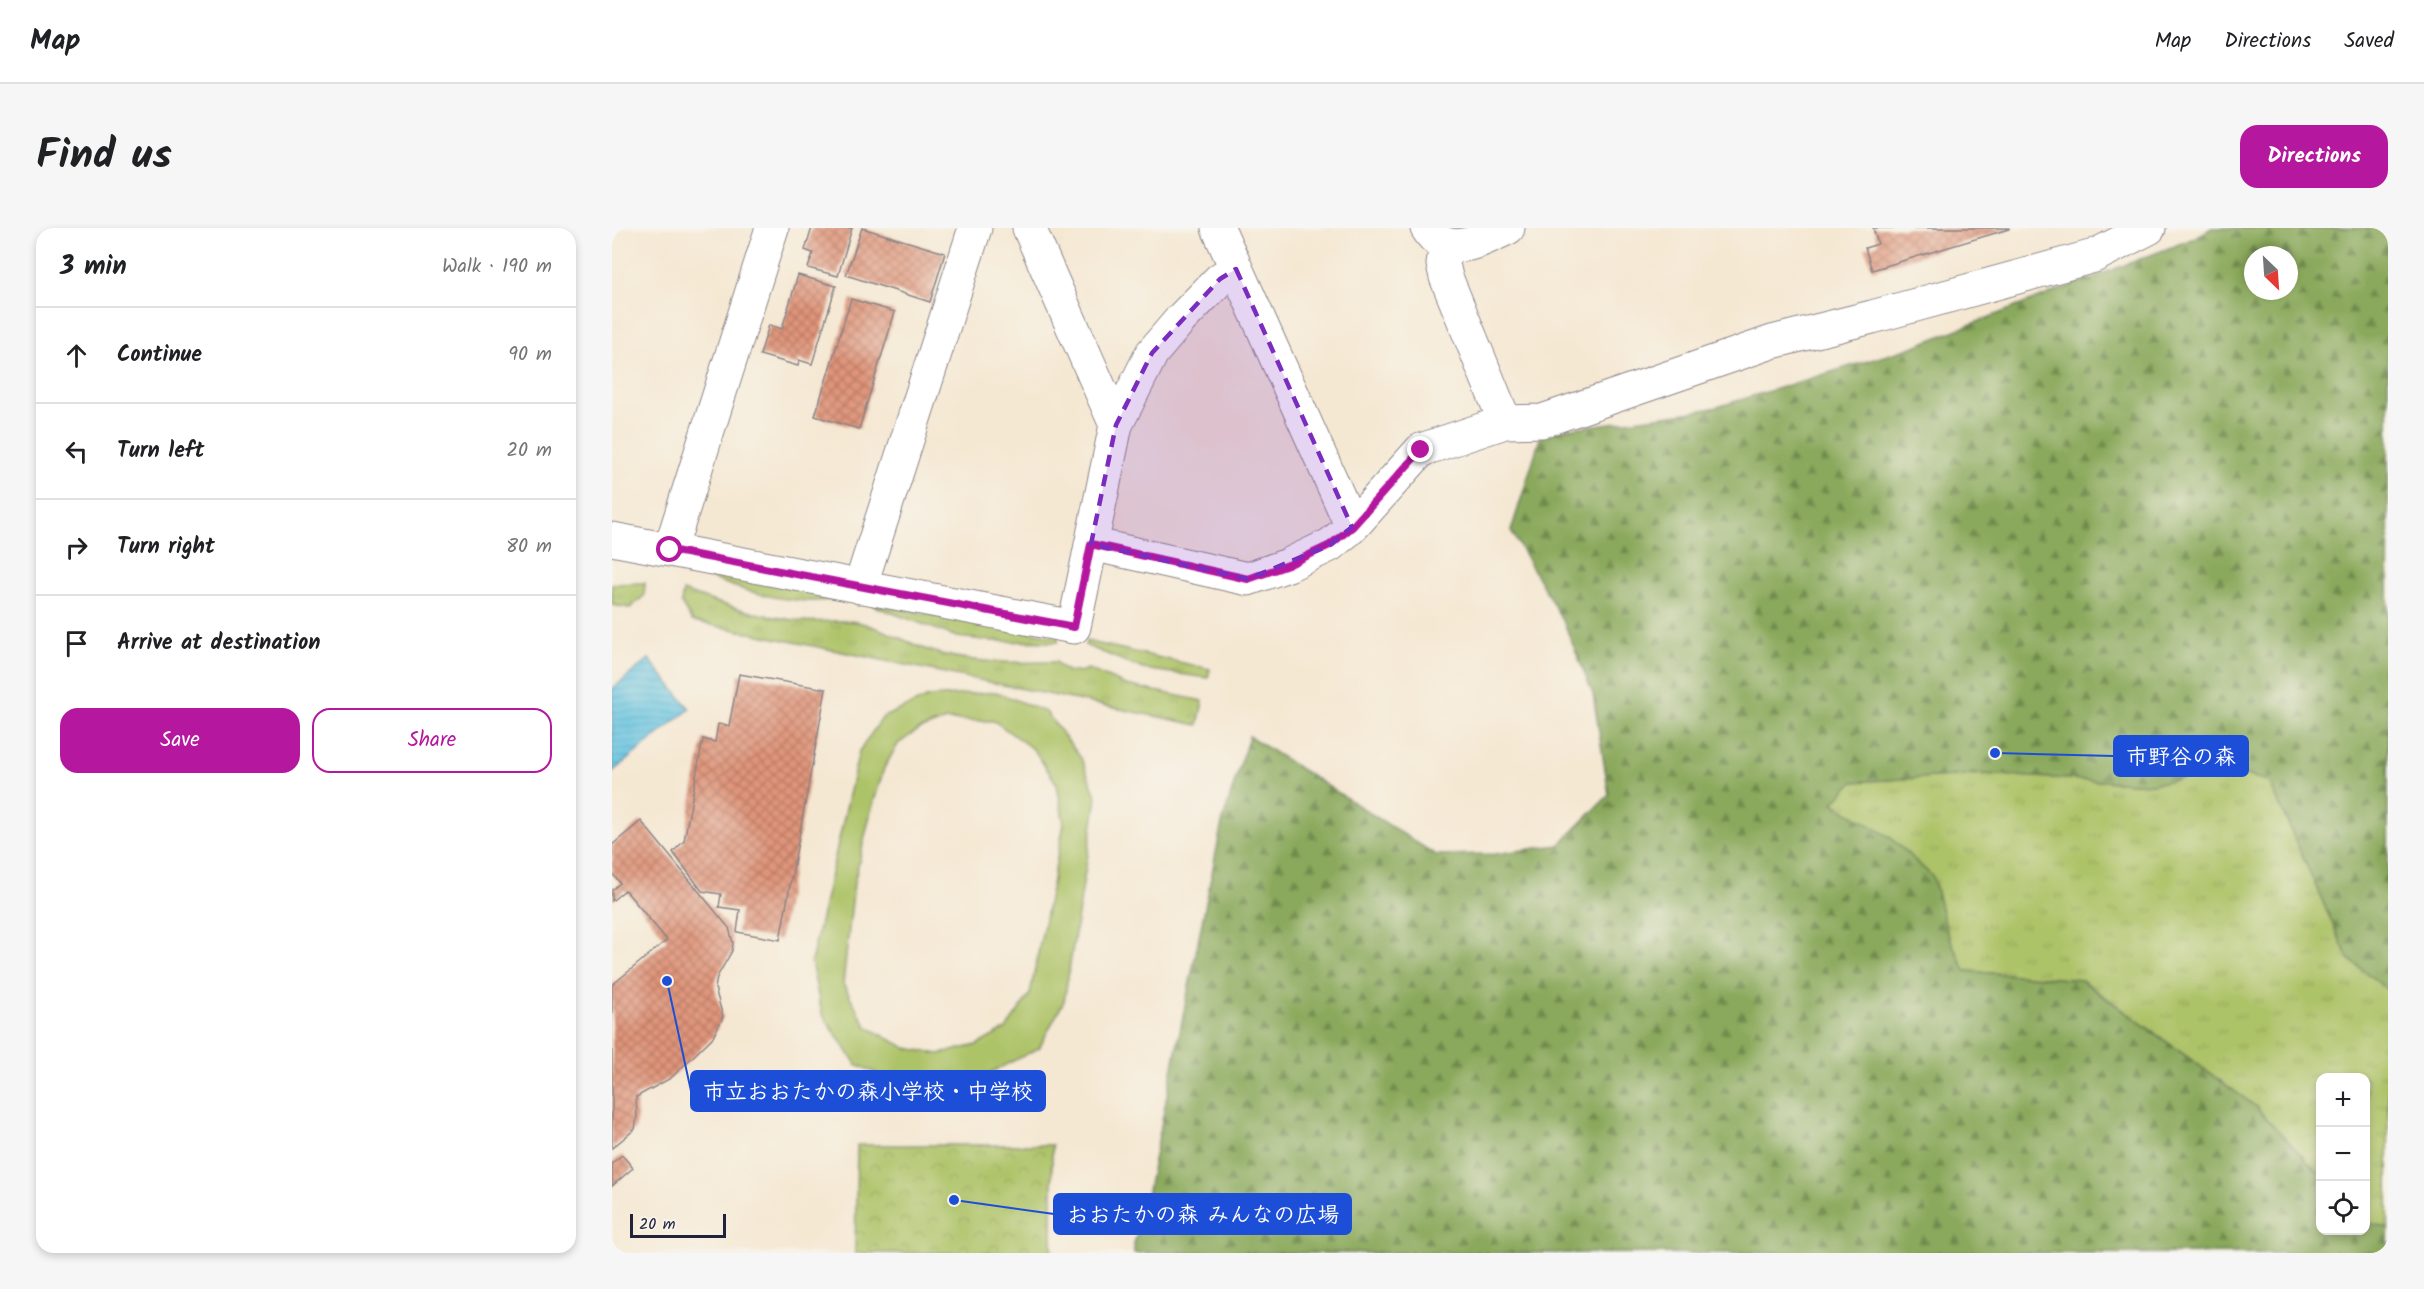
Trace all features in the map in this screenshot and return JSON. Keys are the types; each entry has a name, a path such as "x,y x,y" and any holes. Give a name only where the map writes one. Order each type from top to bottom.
{"street":[{"path":"670,550 772,228"},
{"path":"860,587 975,228"},
{"path":"1029,228 1116,425"},
{"path":"1218,228 1352,527"},
{"path":"1436,237 1462,248 1508,228"},
{"path":"1091,544 1248,579 1288,565 1330,545 1352,527 1421,450 1505,422 1542,421 1772,342 2094,256 2149,228"},
{"path":"1436,237 1447,281 1505,422"},
{"path":"612,539 1074,627 1116,425 1152,353 1181,319 1213,287 1236,269"}],"highlighted area":[{"path":"1236,269 1352,527 1330,545 1248,579 1091,544 1116,425 1152,353 1220,279"}],"green space":[{"path":"2212,228 2388,228 2388,990 2348,958 2269,781 2226,770 2152,784 1984,774 1853,782 1833,803 1890,837 1933,877 1947,932 1965,971 2081,980 2255,1106 2316,1171 2316,1235 2370,1235 2370,1223 2388,1228 2388,1253 1134,1253 1134,1243 1144,1210 1222,823 1249,736 1436,855 1495,854 1559,845 1609,795 1593,694 1564,623 1511,531 1542,432 1717,407 1907,349 2192,239"},
{"path":"681,566 845,598 824,601 782,599 741,589"},
{"path":"645,583 644,596 630,608 612,605 612,584"},
{"path":"683,591 727,606 772,617 866,624 925,649 957,658 1007,662 1056,662 1067,671 1079,672 1088,669 1126,685 1203,701 1198,725 692,621 681,603"},
{"path":"872,604 1058,637 1058,642 993,641 957,637"},
{"path":"1086,641 1210,669 1208,678 1143,669 1085,645"},
{"path":"996,692 1046,712 1081,758 1097,798 1064,1001 1039,1048 954,1091 899,1084 856,1064 822,1014 811,962 859,751 883,717 929,697","holes":["946,720 994,721 1034,750 1057,784 1064,824 1030,994 1006,1029 977,1045 939,1054 906,1048 867,1027 843,984 854,883 870,815 884,768 898,744 918,730"]},
{"path":"2226,770 2269,781 2348,958 2388,990 2388,1228 2370,1223 2370,1073 2316,1073 2316,1171 2255,1106 2082,980 1965,971 1947,932 1933,877 1832,803 1853,782 1984,774 2152,784"},
{"path":"857,1145 1052,1145 1052,1253 855,1253"}],"water":[{"path":"649,659 690,709 612,772 612,689"}],"building":[{"path":"812,228 852,228 838,276 808,268 813,253 805,250"},
{"path":"862,228 945,253 930,302 846,275"},
{"path":"1873,228 2009,229 1872,270 1865,248 1878,244"},
{"path":"798,275 836,286 812,364 799,360 798,366 760,355 769,325 782,329"},
{"path":"851,299 895,312 859,429 815,416"},
{"path":"739,674 826,689 780,940 737,932 740,910 719,907 721,894 702,891 673,852 684,841 703,739 715,742 718,724 729,726"},
{"path":"641,821 729,928 733,943 732,951 717,977 715,988 723,1017 713,1037 671,1078 636,1097 635,1129 612,1148 612,985 667,940 625,890 612,901 612,890 620,883 612,873 612,845"},
{"path":"622,1155 633,1168 612,1186 612,1163"}],"place":[{"name":"市野谷の森","path":"1995,753"},
{"name":"市立おおたかの森小学校・中学校","path":"667,981"},
{"name":"おおたかの森 みんなの広場","path":"954,1200"}],"route":[{"path":"670,550 1074,627 1091,544 1248,579 1288,565 1330,545 1352,527 1421,450"}]}
